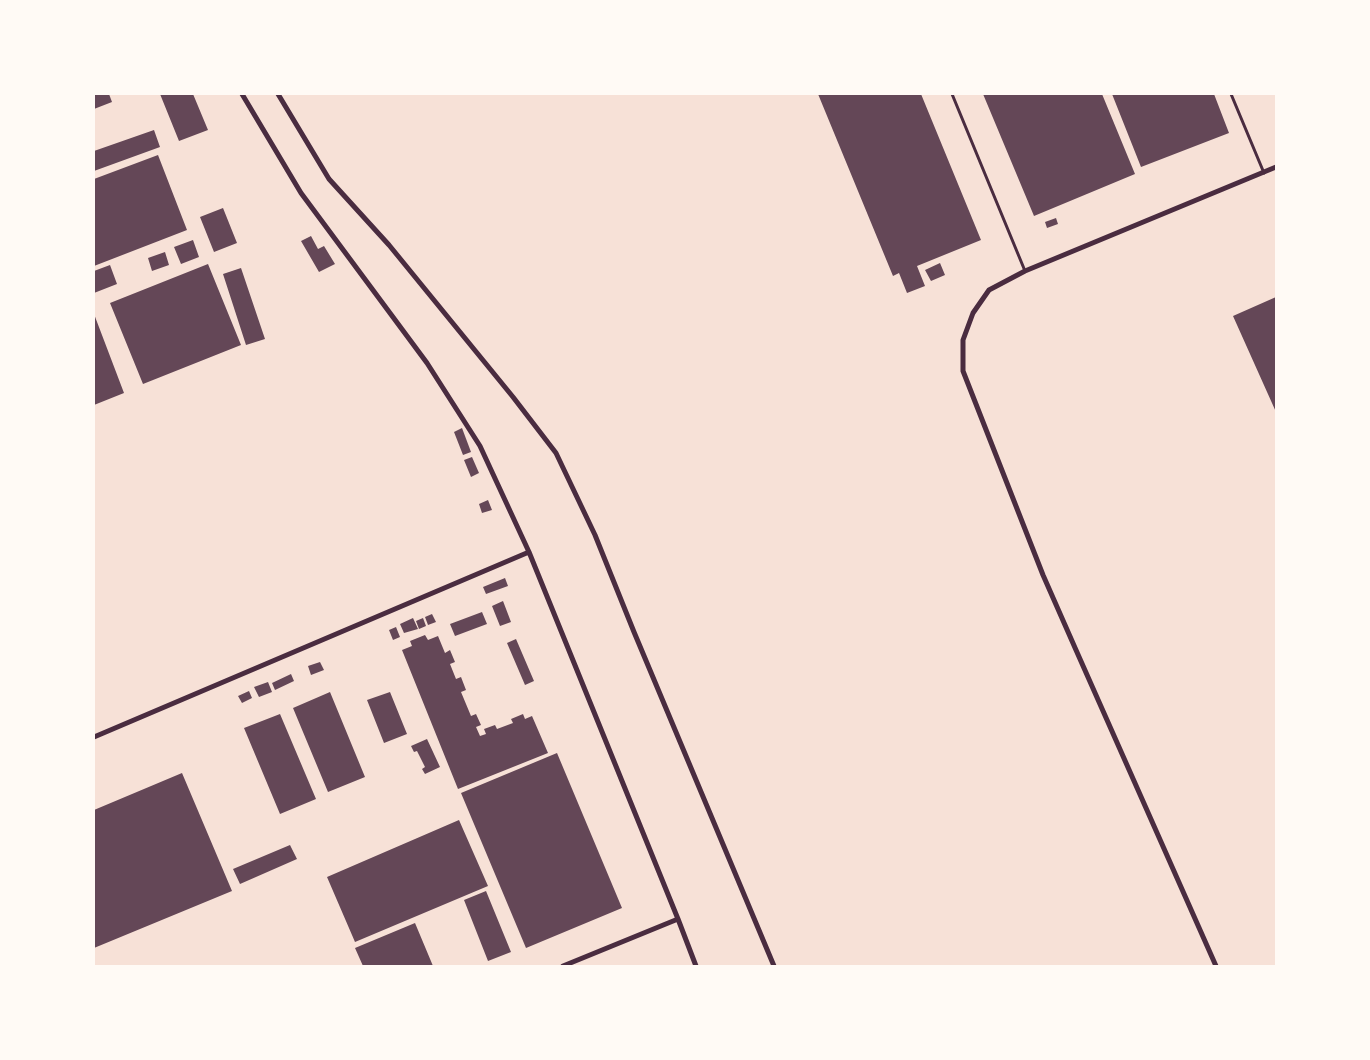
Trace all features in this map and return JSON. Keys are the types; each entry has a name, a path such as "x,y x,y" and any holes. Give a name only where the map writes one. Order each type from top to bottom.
{"street":[{"path":"242,94 301,193 427,363 480,446 529,552 696,966"},
{"path":"278,94 329,179 389,245 514,397 556,453 595,535 774,966"},
{"path":"1216,966 1058,608 963,371 963,340 973,313 989,290 1025,272 1276,167"},
{"path":"94,738 529,552"},
{"path":"563,966 678,919"}],"lane":[{"path":"952,94 1025,272"},
{"path":"1231,94 1264,173"}],"building":[{"path":"94,94 109,94 112,102 94,109"},
{"path":"160,94 193,94 208,130 179,141"},
{"path":"818,94 921,94 981,240 917,266 925,286 907,293 899,273 893,276"},
{"path":"983,94 1102,94 1135,174 1034,216"},
{"path":"1112,94 1214,94 1229,133 1141,167"},
{"path":"154,130 160,147 94,171 94,151"},
{"path":"158,155 187,230 94,266 94,179"},
{"path":"223,208 237,243 214,252 200,217"},
{"path":"1056,218 1058,224 1047,228 1045,222"},
{"path":"311,236 318,249 324,246 335,264 319,272 301,241"},
{"path":"193,240 199,257 181,264 174,247"},
{"path":"165,252 169,265 152,271 148,258"},
{"path":"940,263 945,275 931,281 925,270"},
{"path":"208,264 241,345 143,384 110,303"},
{"path":"110,265 117,284 94,293 94,271"},
{"path":"241,268 265,339 246,345 223,274"},
{"path":"1276,297 1276,412 1233,316"},
{"path":"94,314 124,393 94,405"},
{"path":"462,428 471,452 463,455 454,432"},
{"path":"472,457 479,473 471,477 464,460"},
{"path":"488,500 492,510 482,513 479,504"},
{"path":"505,578 508,586 486,594 483,587"},
{"path":"503,601 511,622 500,626 492,606"},
{"path":"482,612 487,624 455,636 450,624"},
{"path":"432,614 436,622 428,625 425,617"},
{"path":"413,618 418,629 404,633 400,624"},
{"path":"423,618 426,626 419,629 416,621"},
{"path":"396,627 400,637 393,640 389,630"},
{"path":"425,635 428,640 438,636 445,653 450,650 455,662 450,664 456,679 461,677 466,690 461,692 471,716 476,714 481,725 476,727 480,736 486,734 484,729 495,725 497,729 513,723 511,719 523,714 525,719 532,716 548,753 458,789 402,650 412,646 410,641"},
{"path":"516,639 534,681 525,685 507,643"},
{"path":"320,662 324,670 311,675 308,666"},
{"path":"291,674 294,681 275,690 272,683"},
{"path":"268,682 272,692 259,697 254,687"},
{"path":"249,691 252,698 242,703 238,696"},
{"path":"330,692 365,777 328,792 293,708"},
{"path":"390,692 407,734 384,743 367,700"},
{"path":"280,714 316,799 280,814 244,728"},
{"path":"427,739 440,767 425,774 422,769 425,767 417,751 414,752 411,746"},
{"path":"557,753 622,908 526,948 461,793"},
{"path":"182,773 232,891 94,948 94,810"},
{"path":"459,820 488,886 355,942 327,877"},
{"path":"290,845 297,859 240,884 233,869"},
{"path":"486,891 511,952 488,961 464,900"},
{"path":"415,923 433,966 363,966 355,948"}]}
